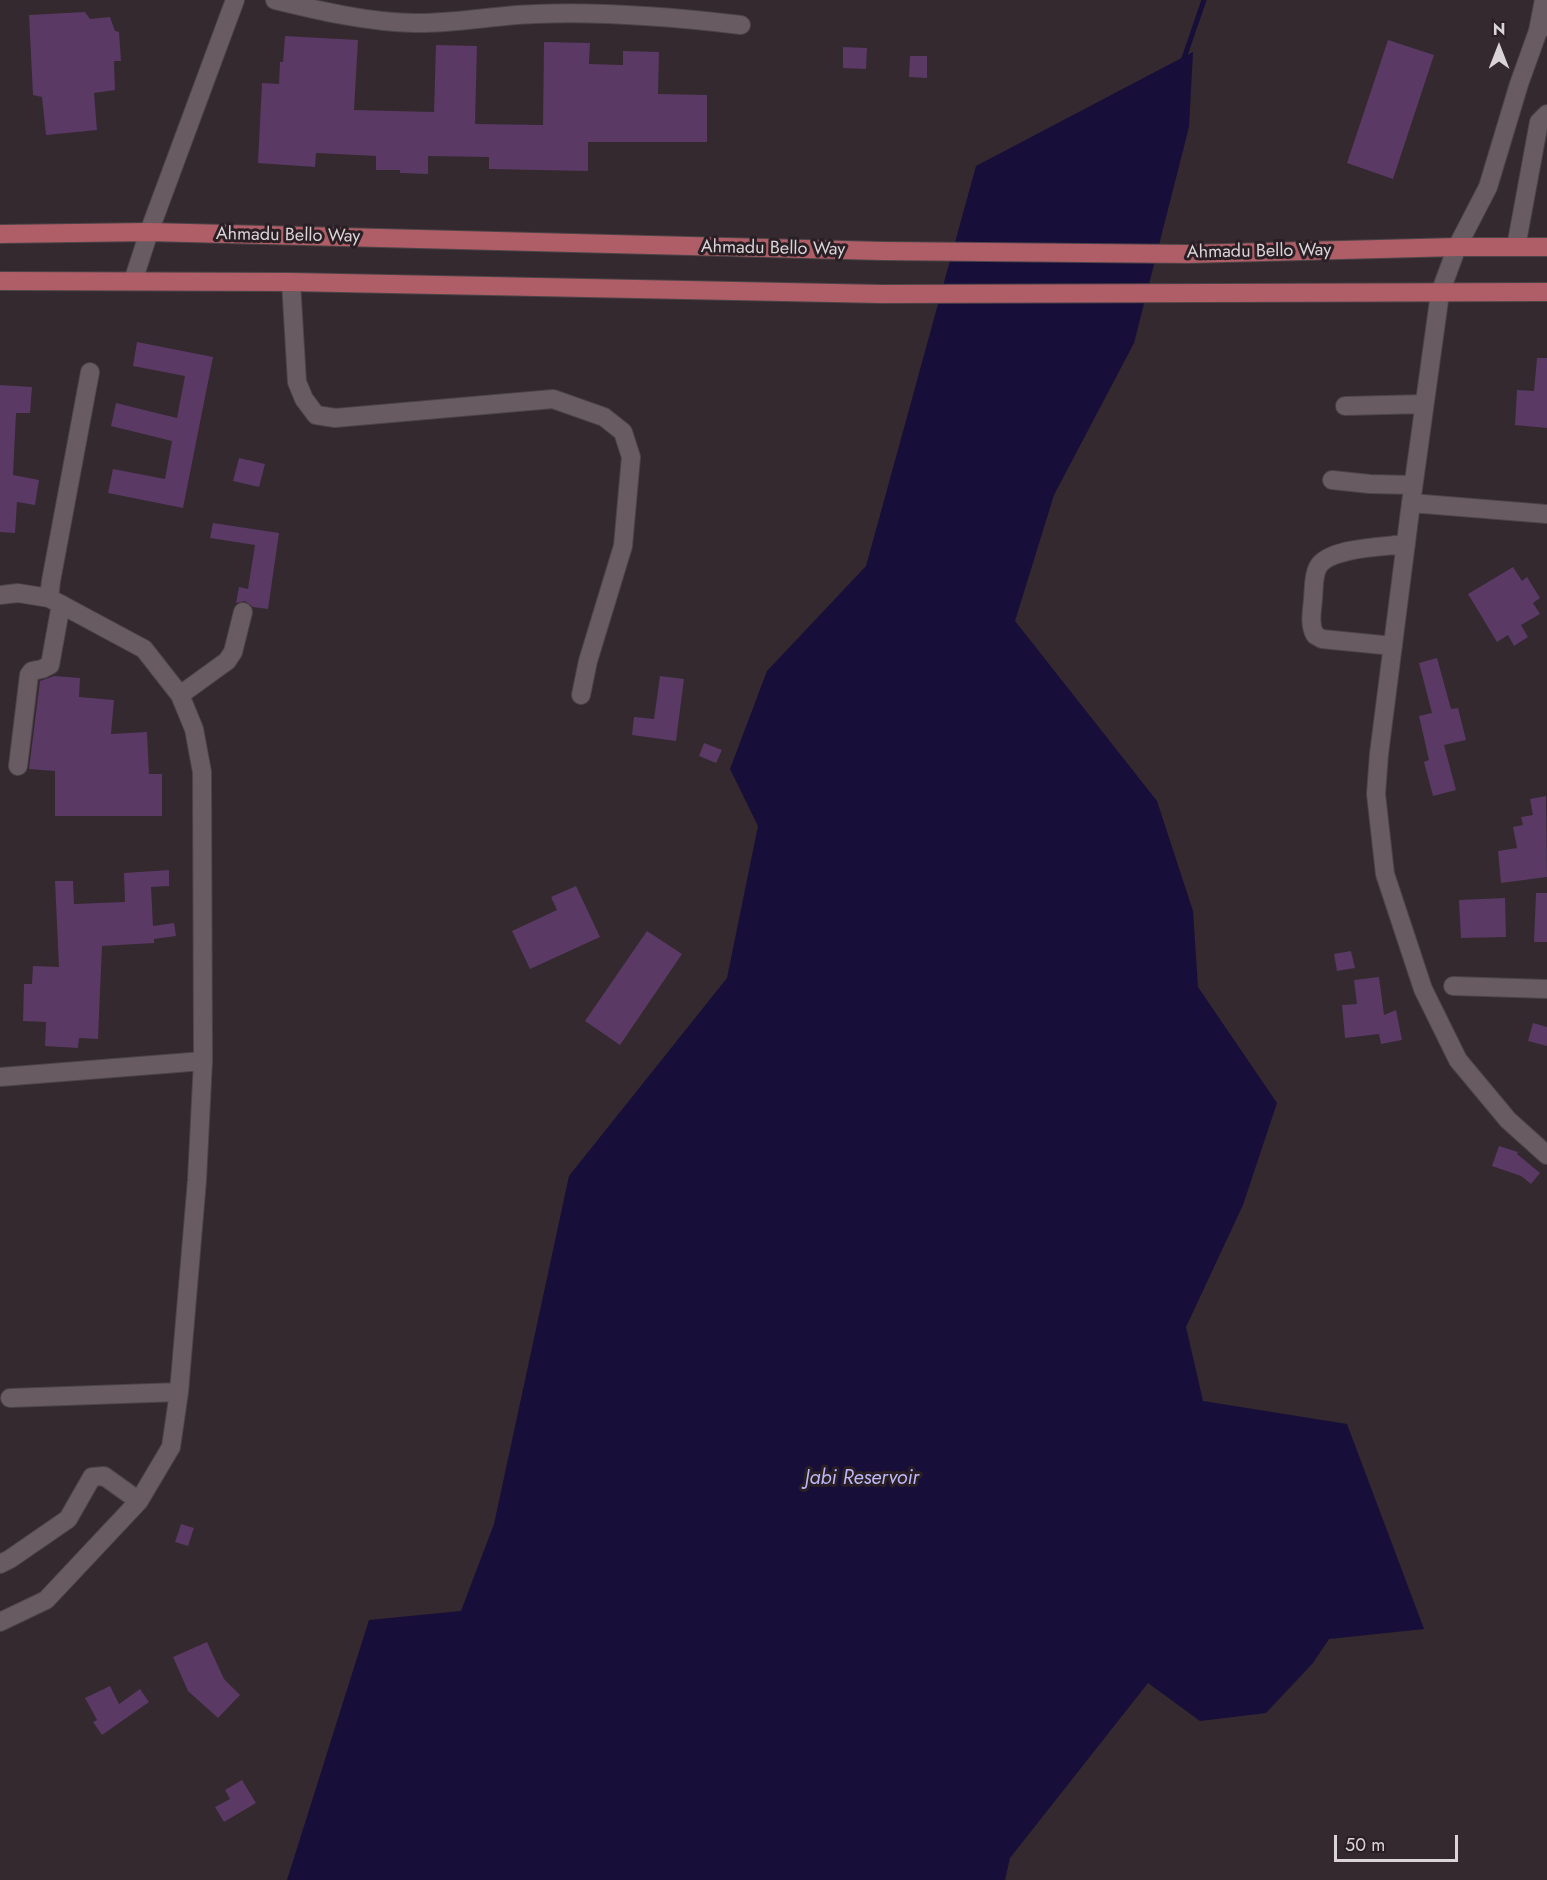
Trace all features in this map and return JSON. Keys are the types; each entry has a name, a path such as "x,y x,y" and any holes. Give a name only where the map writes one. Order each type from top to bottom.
{"main road":[{"name":"Ahmadu Bello Way","path":"0,234 149,232 882,251 1188,254 1547,247"},
{"path":"0,281 291,282 882,294 1547,292"}],"street":[{"path":"275,0 350,16 413,23 536,14 671,17 741,25"},
{"path":"1544,0 1542,28 1519,84 1488,187 1457,247 1440,293 1412,494 1376,794 1385,874 1423,989 1458,1060 1508,1120 1547,1155"},
{"path":"134,281 149,232 231,1"},
{"path":"1516,247 1538,172 1539,122 1547,114"},
{"path":"291,282 297,382 304,399 316,415 335,418 553,399 604,417 623,432 632,457 623,546 588,661 581,694"},
{"path":"18,766 29,675 32,670 50,665 55,601 51,581 90,372"},
{"path":"1345,406 1424,404"},
{"path":"1332,480 1370,484 1412,494 1547,514"},
{"path":"1393,646 1322,639 1315,635 1311,628 1314,582 1318,567 1326,559 1340,552 1406,544"},
{"path":"0,595 18,593 55,601 144,649 180,695 194,729 202,772 203,1061 197,1180 179,1392 171,1447 139,1501 46,1600 0,1622"},
{"path":"180,695 227,661 234,652 243,612"},
{"path":"1453,986 1547,989"},
{"path":"0,1077 203,1061"},
{"path":"10,1398 179,1392"},
{"path":"0,1564 68,1519 92,1478 104,1476 139,1501"}],"water":[{"name":"Jabi Reservoir","path":"1193,52 1189,127 1134,343 1054,495 1015,621 1157,801 1193,911 1198,987 1277,1103 1243,1205 1186,1327 1203,1401 1347,1424 1424,1629 1329,1639 1313,1663 1266,1713 1200,1721 1148,1683 1010,1858 1005,1880 287,1880 369,1620 461,1611 494,1524 569,1176 727,978 758,826 730,769 767,671 866,566 976,166"}],"building":[{"path":"85,12 90,19 110,17 115,31 119,32 121,61 114,61 115,90 94,93 97,130 46,135 42,97 33,95 29,15"},
{"path":"285,36 358,40 354,110 434,112 436,45 477,46 475,124 543,125 544,42 590,43 589,64 623,65 623,51 659,52 658,94 707,95 707,142 588,142 588,171 489,169 489,157 428,156 428,174 400,173 400,170 376,170 376,156 316,153 315,167 258,163 262,83 279,84"},
{"path":"1388,40 1434,55 1393,179 1347,163"},
{"path":"843,47 867,48 866,69 843,68"},
{"path":"910,56 927,56 927,78 909,77"},
{"path":"137,342 213,357 183,508 108,493 113,469 165,479 172,441 111,426 116,403 177,418 185,376 133,366"},
{"path":"1537,358 1547,358 1547,428 1515,425 1517,390 1534,391"},
{"path":"0,385 32,387 30,413 16,413 13,475 39,480 35,505 17,502 15,533 0,532"},
{"path":"239,458 265,464 259,487 233,481"},
{"path":"213,523 279,533 268,609 253,607 245,601 236,603 239,587 248,589 255,545 210,538"},
{"path":"1513,567 1522,581 1527,577 1540,598 1533,603 1540,614 1521,625 1528,637 1514,646 1508,635 1497,642 1468,594"},
{"path":"1437,658 1451,709 1458,708 1466,740 1444,745 1456,790 1433,796 1424,762 1429,760 1419,716 1432,713 1419,663"},
{"path":"54,676 80,678 79,697 114,700 111,734 147,732 149,774 162,774 162,816 55,816 55,771 29,769 40,681"},
{"path":"660,676 684,679 676,741 632,735 634,717 654,719"},
{"path":"704,743 722,750 716,763 699,756"},
{"path":"1546,796 1547,877 1501,883 1498,851 1517,848 1513,827 1523,825 1521,817 1533,815 1530,799"},
{"path":"169,870 169,886 151,887 153,926 174,923 176,936 154,939 154,943 102,946 98,1039 79,1038 78,1048 45,1046 46,1022 23,1021 24,984 32,984 33,966 59,967 55,881 73,881 74,904 125,902 124,873"},
{"path":"576,886 600,937 530,969 512,931 557,910 551,897"},
{"path":"1536,893 1547,893 1547,942 1534,942"},
{"path":"1505,898 1506,937 1461,938 1459,900"},
{"path":"647,931 682,954 620,1045 585,1021"},
{"path":"1351,951 1355,968 1337,971 1334,954"},
{"path":"1379,977 1384,1015 1396,1010 1402,1040 1381,1044 1379,1034 1345,1038 1342,1005 1357,1004 1354,980"},
{"path":"1533,1023 1547,1027 1547,1046 1528,1041"},
{"path":"1499,1146 1518,1152 1517,1154 1540,1173 1531,1184 1521,1176 1492,1166"},
{"path":"181,1524 194,1528 188,1546 175,1542"},
{"path":"207,1642 224,1679 240,1695 218,1718 188,1691 173,1657"},
{"path":"110,1686 119,1704 140,1689 149,1702 102,1735 93,1722 97,1720 85,1698"},
{"path":"242,1780 256,1803 224,1822 215,1807 230,1799 225,1790"}],"waterway":[{"path":"1182,64 1204,0"}]}
